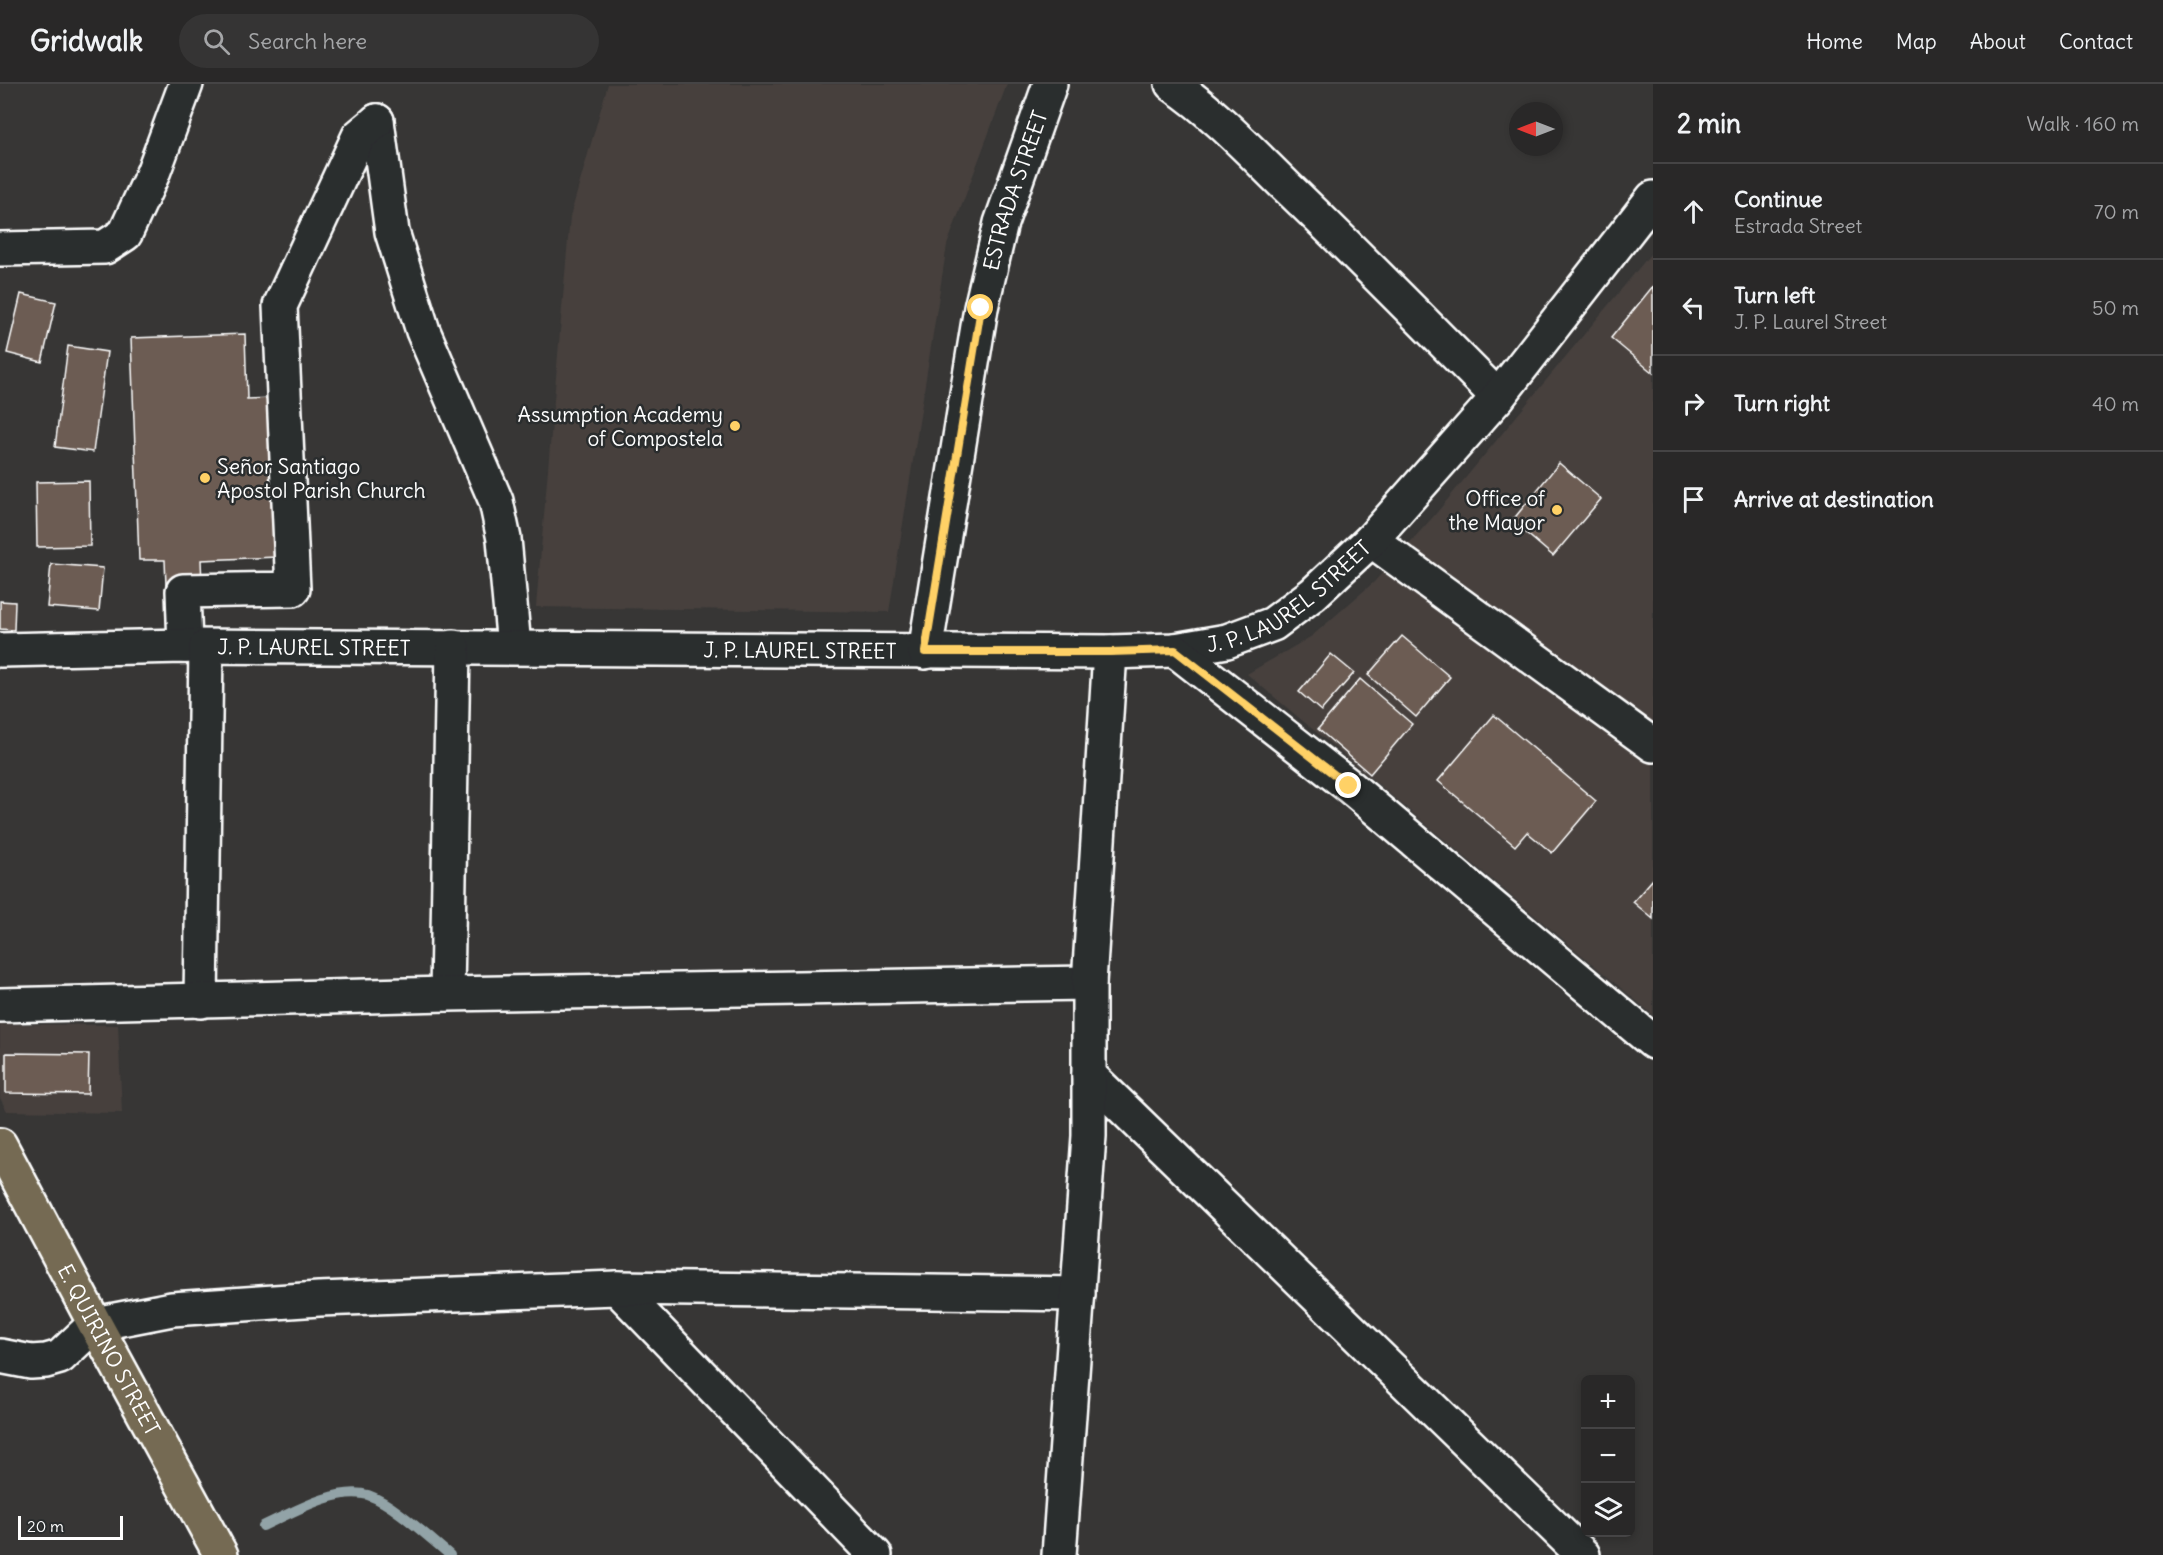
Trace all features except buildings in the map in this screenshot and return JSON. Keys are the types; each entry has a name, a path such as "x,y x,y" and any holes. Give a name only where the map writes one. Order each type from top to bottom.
{"main road":[{"name":"E. QUIRINO STREET","path":"0,1145 221,1555"}],"street":[{"path":"0,249 105,247 125,234 153,173 186,84"},
{"name":"ESTRADA STREET","path":"925,652 981,308 1001,223 1050,84"},
{"path":"1172,84 1191,96 1218,120 1498,397"},
{"path":"201,1001 196,646 183,591 293,589 280,306 359,136 377,121 392,232 419,320 496,501 504,539 514,647"},
{"name":"J. P. LAUREL STREET","path":"0,650 196,646 1110,652 1175,650 1227,641 1273,624 1313,594 1371,540 1498,397 1653,198"},
{"path":"1371,540 1653,745"},
{"path":"447,994 453,647"},
{"path":"1175,650 1349,786 1653,1042"},
{"path":"1059,1555 1089,1136 1089,983 1110,652"},
{"path":"0,1005 447,994 1089,983"},
{"path":"1089,1075 1583,1555"},
{"path":"0,1356 31,1362 46,1361 60,1357 95,1324 172,1309 319,1299 617,1288 1078,1294"},
{"path":"617,1288 875,1555"}],"shaded area":[{"name":"Assumption Academy of Compostela","path":"608,84 1007,84 947,245 889,612 536,607 570,217"},
{"path":"1653,251 1653,1015 1247,674 1312,636 1374,582 1434,516"},
{"path":"0,1024 118,1025 122,1113 7,1111 0,1098"}],"waterway":[{"path":"263,1526 314,1502 342,1494 356,1493 378,1499 400,1513 450,1555"}],"place":[{"name":"Assumption Academy of Compostela","path":"735,426"},
{"name":"Señor Santiago Apostol Parish Church","path":"205,478"},
{"name":"Office of the Mayor","path":"1557,510"}],"route":[{"path":"981,308 925,652 1175,650 1349,786"}]}
